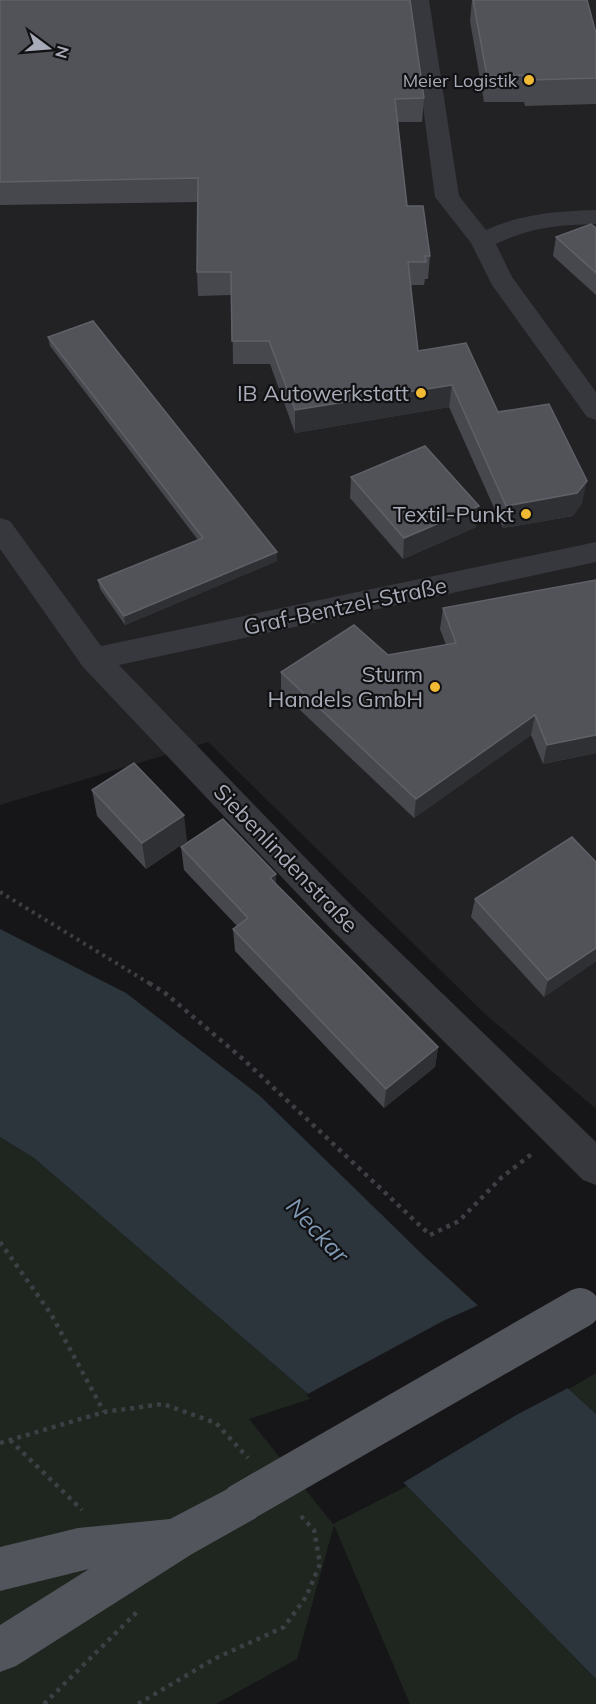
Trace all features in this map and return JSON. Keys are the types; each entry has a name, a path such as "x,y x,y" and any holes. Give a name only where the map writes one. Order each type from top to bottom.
{"main road":[{"path":"0,1650 177,1539 588,1304"},
{"path":"0,1569 78,1549 177,1539"}],"street":[{"path":"419,0 447,197 482,242 501,279 596,411"},
{"path":"482,242 517,225 561,218 596,217"},
{"name":"Siebenlindenstraße","path":"0,528 94,659 340,916 596,1167"},
{"name":"Graf-Bentzel-Straße","path":"94,659 596,552"}],"path":[{"path":"0,892 165,993 243,1059 430,1236 459,1221 502,1177 560,1131"},
{"path":"0,1242 51,1314 104,1412"},
{"path":"9,1440 82,1510 93,1512"}],"shaded area":[{"path":"0,0 596,0 596,1109 484,1013 208,742 0,805"},
{"path":"0,1137 34,1158 313,1398 249,1419 333,1524 407,1486 596,1679 596,1704 410,1704 334,1525 297,1659 216,1704 0,1704"},
{"path":"596,1373 596,1414 569,1389"}],"water":[{"name":"Neckar","path":"0,929 126,993 259,1095 424,1256 596,1414 596,1679 407,1486 313,1398 34,1158 0,1137"}],"pier":[{"path":"481,1304 570,1387 518,1414 401,1484 306,1395 443,1321"}],"building":[{"path":"0,0 410,0 424,98 395,99 407,206 423,206 430,256 425,256 426,262 408,262 418,351 466,343 498,412 549,404 587,481 577,493 506,506 452,385 295,410 269,341 232,341 231,272 197,272 198,178 0,182"},
{"path":"473,0 587,0 596,33 596,78 529,80 528,75 487,76"},
{"path":"591,224 596,228 596,273 556,237"},
{"path":"93,321 277,552 124,616 98,580 203,538 48,337"},
{"path":"425,446 479,506 404,538 351,477"},
{"path":"596,580 596,735 547,745 535,715 416,799 281,672 354,625 388,655 456,643 443,608"},
{"path":"134,763 184,815 142,843 92,790"},
{"path":"223,819 276,874 270,878 438,1047 386,1089 233,929 248,918 181,847"},
{"path":"572,837 596,862 596,948 548,980 475,899"}],"place":[{"name":"Meier Logistik","path":"529,80"},
{"name":"IB Autowerkstatt","path":"421,393"},
{"name":"Textil-Punkt","path":"526,514"},
{"name":"Sturm Handels GmbH","path":"435,687"}]}
